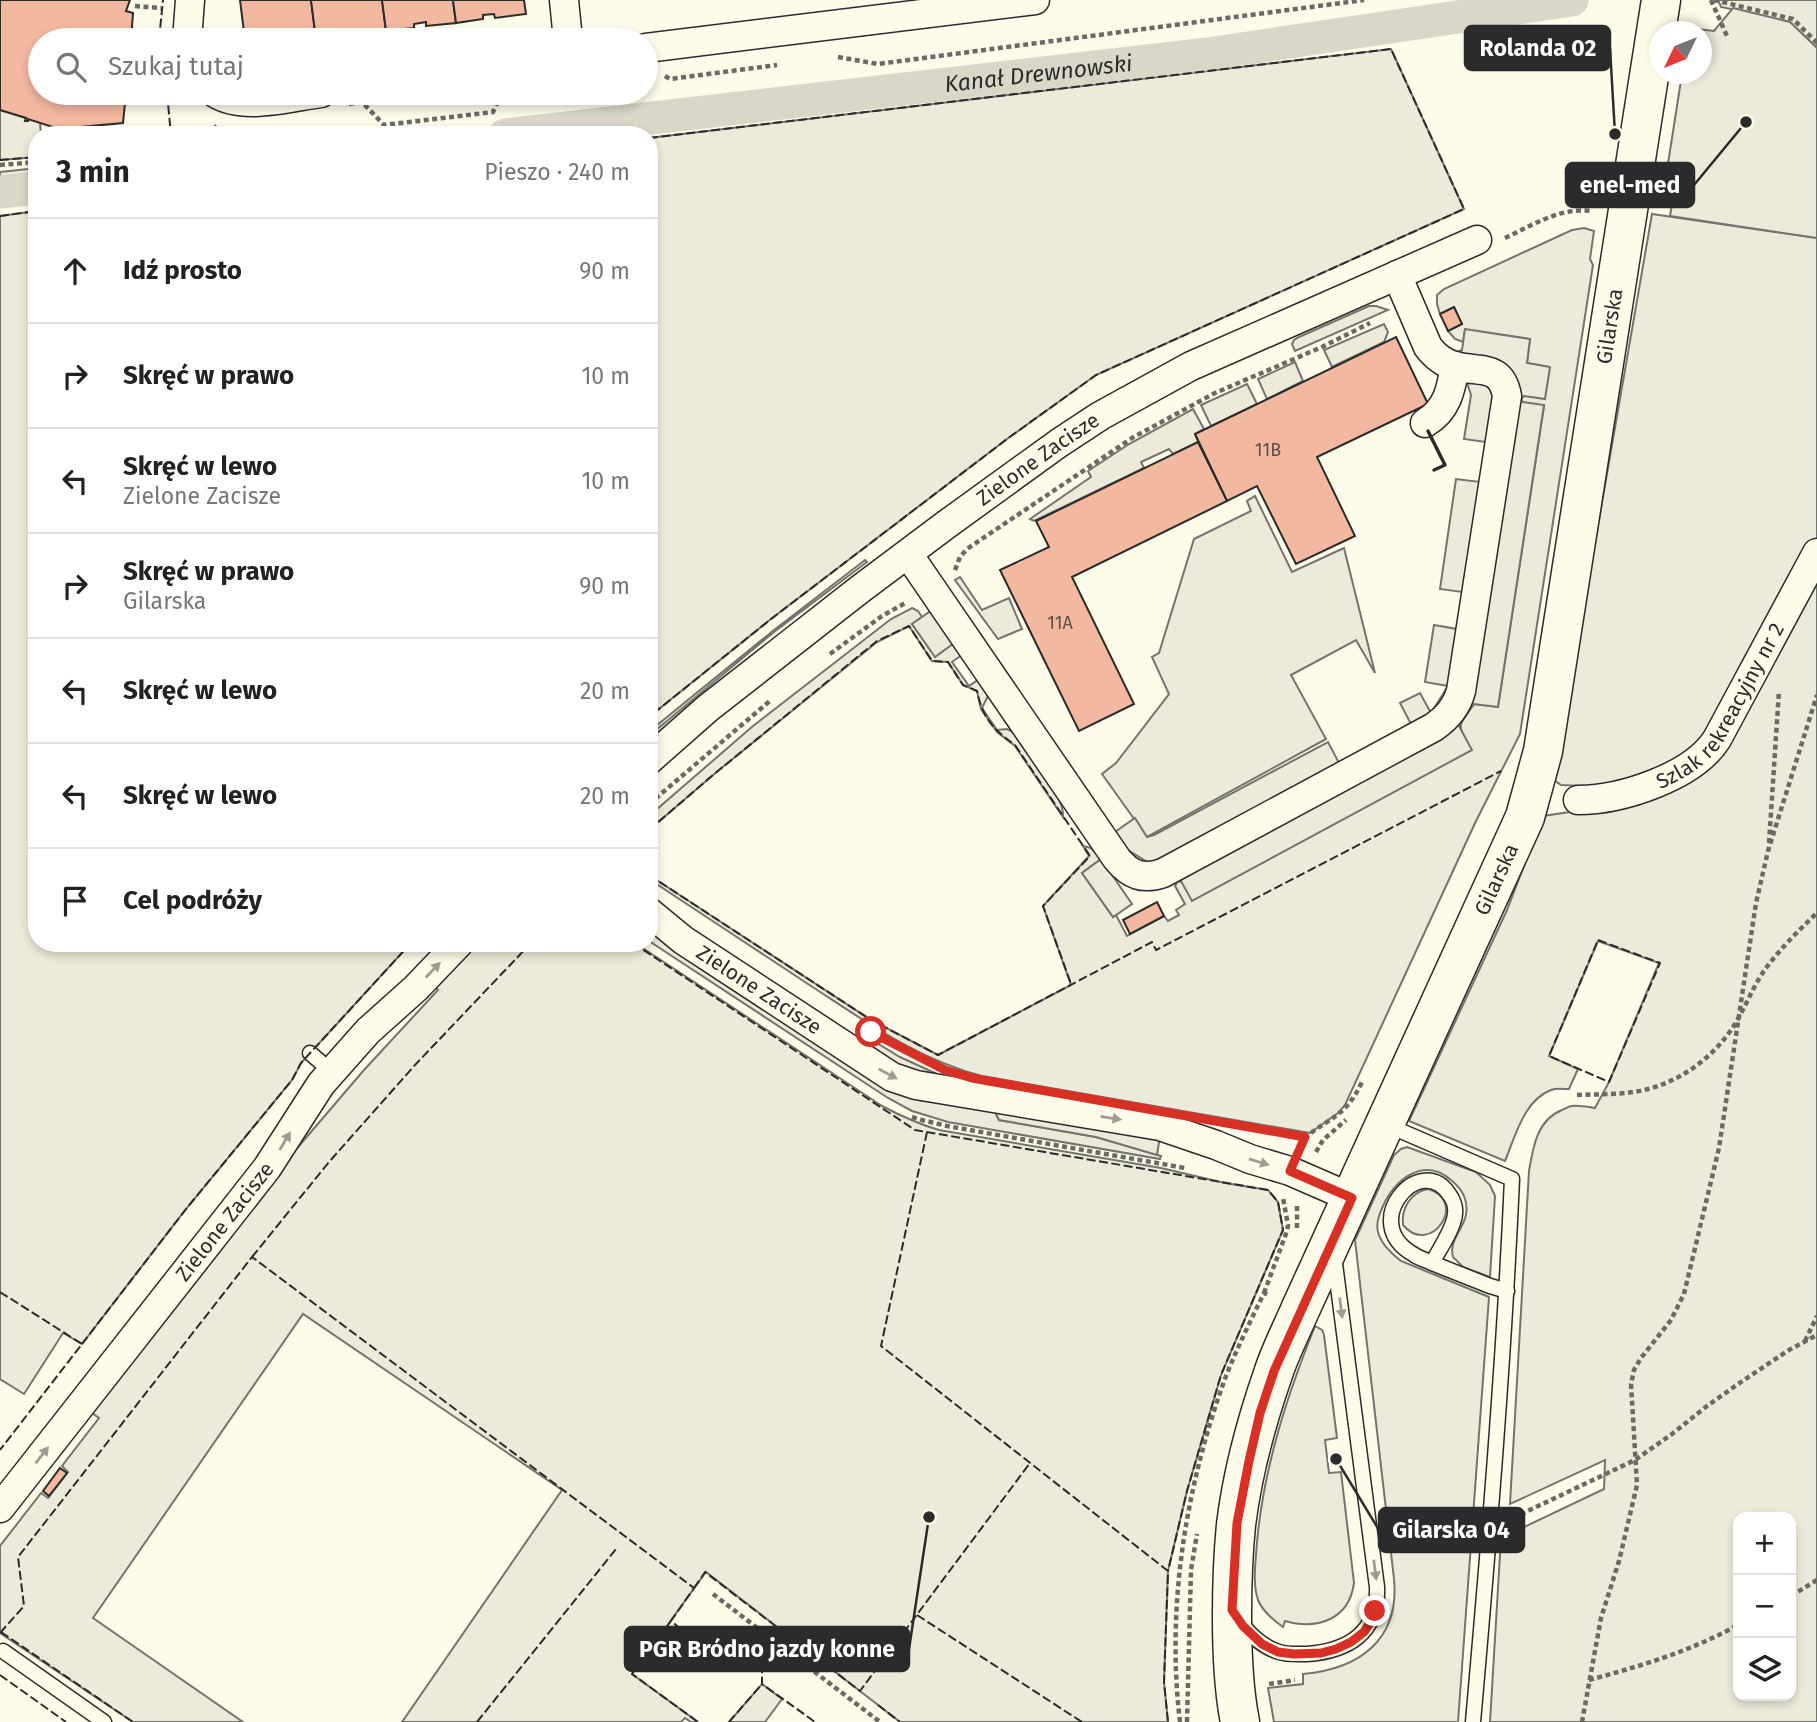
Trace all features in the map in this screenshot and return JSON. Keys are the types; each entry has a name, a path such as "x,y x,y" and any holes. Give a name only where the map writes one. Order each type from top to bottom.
{"street":[{"path":"564,0 567,28"},
{"path":"658,47 1035,0"},
{"name":"Gilarska","path":"1240,1722 1234,1695 1232,1610 1237,1523 1260,1413 1274,1371 1520,828 1535,785 1543,751 1661,0"},
{"path":"179,4 184,28"},
{"name":"Zielone Zacisze","path":"658,752 708,708 908,554 1059,443 1121,404 1191,366 1469,243"},
{"path":"908,554 1122,865 1133,874 1147,877 1163,873 1434,727 1455,705 1461,691 1507,396 1503,382 1491,371 1455,366 1440,360 1428,347 1397,275"},
{"path":"1425,423 1446,402 1455,366"},
{"name":"Szlak rekreacyjny nr 2","path":"1578,800 1604,799 1640,790 1702,758 1717,739 1817,553"},
{"name":"Zielone Zacisze","path":"658,919 683,940 892,1077 916,1085 1160,1126 1290,1171 1352,1198"},
{"name":"Zielone Zacisze","path":"0,1508 267,1168 312,1095 368,1031 416,988 450,952"}],"lane":[{"path":"310,1053 332,1072"},
{"path":"1386,1124 1512,1179 1507,1291 1474,1722"},
{"path":"1432,1263 1452,1226 1455,1213 1453,1200 1447,1190 1437,1182 1429,1180 1417,1182 1403,1191 1390,1214 1392,1234 1412,1254 1432,1263 1490,1286 1507,1291"},
{"path":"1232,1610 1243,1626 1262,1644 1278,1652 1294,1654 1321,1653 1351,1642 1364,1632 1375,1611 1377,1587 1332,1240"},
{"path":"3,1651 104,1722"}],"path":[{"path":"827,58 841,57 878,64 1364,0"},
{"path":"1712,0 1727,36"},
{"path":"1712,0 1793,19 1817,43"},
{"path":"135,6 179,4"},
{"path":"663,74 670,79 788,64"},
{"path":"365,105 384,125 493,112 496,105"},
{"path":"218,126 224,121"},
{"path":"0,166 28,163"},
{"path":"1469,243 1484,248 1556,214 1572,211 1588,210 1626,219"},
{"path":"825,658 882,616 952,574 967,549 1132,438 1214,393 1322,347 1408,304"},
{"path":"1768,851 1780,668 1774,633"},
{"path":"1582,1722 1601,1618 1619,1561 1637,1485 1631,1384 1634,1370 1671,1320 1684,1293 1719,1148 1756,903 1768,851 1817,695"},
{"path":"658,796 772,699"},
{"path":"1577,1095 1627,1093 1650,1088 1683,1074 1712,1053 1737,1021 1765,970 1796,932 1817,913"},
{"path":"1264,1293 1287,1231 1282,1189 1305,1137 1347,1108 1367,1072"},
{"path":"1264,1130 1305,1137"},
{"path":"1804,1342 1817,1316"},
{"path":"1490,1528 1635,1460 1741,1382 1817,1335"},
{"path":"1796,1593 1817,1580"},
{"path":"713,1594 880,1722"},
{"path":"1589,1680 1658,1660 1733,1627"}],"shaded area":[{"path":"1718,0 1817,0 1817,48 1790,22 1721,7"},
{"path":"1733,8 1790,22 1817,48 1817,238 1670,216 1674,192 1667,170 1680,84 1712,84 1714,31"},
{"path":"1391,49 1464,209 1096,375 1007,439 771,619 658,710 658,137"},
{"path":"0,110 40,122 40,126 28,126 28,158 0,160"},
{"path":"28,169 28,185 0,189 0,172"},
{"path":"28,212 28,952 403,952 301,1063 292,1080 186,1209 82,1344 63,1333 24,1394 0,1379 0,216"},
{"path":"1652,214 1817,238 1817,538 1710,736 1694,755 1606,787 1561,785 1554,780"},
{"path":"1584,228 1594,231 1590,259 1593,265 1520,734 1476,821 1345,1105 1338,1113 1310,1133 982,1076 958,1069 914,1050 872,1026 658,885 658,881 871,1020 938,1055 1071,985 1043,906 1089,856 1083,846 1091,848 1101,859 1082,873 1113,917 1116,915 1127,936 1164,916 1168,921 1179,915 1176,910 1185,904 1175,886 1178,881 1182,882 1471,750 1461,731 1464,717 1474,704 1498,707 1544,406 1522,402 1521,399 1549,367 1527,363 1530,339 1465,330 1463,342 1455,339 1448,331 1462,324 1454,307 1440,314 1437,295 1444,289 1572,230"},
{"path":"1369,306 1388,310 1295,351 1292,344 1294,340"},
{"path":"1384,324 1388,332 1384,342 1332,367 1324,350"},
{"path":"1465,329 1530,339 1527,363 1550,367 1545,399 1524,396 1521,399 1523,402 1544,405 1498,707 1474,704 1459,726 1472,750 1192,901 1181,881 1128,850 1115,832 1135,818 1147,837 1154,835 1328,742 1339,763 1411,724 1400,703 1420,693 1431,713 1448,686 1425,682 1434,625 1457,629 1463,592 1440,589 1456,479 1480,482 1486,442 1464,439 1471,395 1457,352 1462,350"},
{"path":"1295,362 1303,381 1267,399 1258,379"},
{"path":"1247,384 1257,404 1211,426 1201,405"},
{"path":"1193,409 1204,429 1195,434 1198,442 1173,454 1169,449 1141,462 1144,468 1034,521 1030,519 1091,477 1088,471 1129,444"},
{"path":"1255,496 1292,572 1344,548 1375,673 1356,640 1291,675 1326,739 1147,837 1102,774 1116,763 1169,694 1152,657 1159,653 1194,539 1251,511 1247,501"},
{"path":"865,560 867,562 774,632 658,729 658,724 774,630"},
{"path":"1817,569 1817,1722 1490,1722 1501,1538 1604,1489 1605,1460 1510,1504 1532,1153 1542,1127 1554,1115 1571,1106 1595,1108 1609,1082 1659,963 1598,941 1549,1056 1578,1069 1569,1089 1551,1090 1534,1102 1522,1120 1505,1161 1409,1121 1507,910 1543,816 1625,804 1691,773"},
{"path":"960,577 982,610 1009,598 1022,629 998,639 955,580"},
{"path":"912,608 918,611 922,617 912,624 935,656 954,643 962,655 952,662 969,686 979,679 988,696 982,708 997,730 1007,729 1015,733 1052,786 1063,817 1015,746 997,732 981,709 977,691 963,685 948,662 932,661 909,626 877,642 658,822 658,808 753,726 891,619"},
{"path":"932,610 954,643 935,657 912,624"},
{"path":"1101,859 1132,904 1113,917 1082,873"},
{"path":"658,934 910,1096 922,1101 925,1095 994,1110 999,1120 1096,1137 1161,1156 1160,1159 948,1122 912,1111 888,1098 658,947"},
{"path":"457,952 649,952 882,1106 917,1122 939,1130 1161,1168 1268,1190 1278,1202 1283,1230 1221,1375 1187,1491 1168,1571 1164,1682 1168,1722 900,1722 706,1572 632,1674 698,1722 685,1718 681,1722 402,1722 562,1490 303,1314 93,1618 243,1722 133,1722 0,1633 0,1546 41,1493 48,1498 68,1472 62,1466 99,1418 89,1411 275,1174 364,1070 438,990 431,983"},
{"path":"867,1037 900,1057 950,1080 929,1079 869,1052"},
{"path":"992,1106 1160,1136 1157,1155 1096,1137 999,1120"},
{"path":"1407,1147 1476,1172 1490,1185 1495,1196 1490,1277 1463,1267 1453,1257 1452,1249 1464,1222 1466,1206 1460,1189 1441,1173 1421,1171 1402,1180 1388,1196 1377,1225 1384,1245 1401,1261 1489,1297 1458,1722 1274,1722 1268,1688 1303,1684 1303,1674 1342,1666 1358,1658 1372,1648 1383,1635 1390,1619 1394,1579 1355,1240 1394,1155"},
{"path":"1428,1189 1440,1195 1445,1204 1445,1214 1434,1231 1424,1235 1414,1233 1403,1225 1404,1213 1412,1197"},
{"path":"1315,1326 1322,1330 1324,1335 1337,1438 1325,1440 1329,1473 1341,1472 1354,1583 1346,1606 1330,1619 1309,1624 1285,1621 1283,1627 1265,1612 1258,1600 1255,1578 1257,1542 1265,1486 1278,1432"},
{"path":"762,1684 782,1699 765,1722 729,1722"}],"building":[{"path":"0,0 130,0 126,11 133,13 132,28 28,28 28,105 125,105 123,123 50,126 28,119 25,121 26,118 0,110"},
{"path":"240,0 311,0 314,28 244,28"},
{"path":"311,0 382,0 386,28 314,28"},
{"path":"382,0 453,0 456,23 426,26 426,22 414,24 414,28 386,28"},
{"path":"453,0 524,0 526,14 495,18 494,14 483,15 483,19 456,23"},
{"path":"1454,307 1462,324 1448,331 1440,314"},
{"path":"1396,337 1428,404 1317,457 1355,536 1296,564 1257,486 1227,501 1195,434"},
{"path":"1198,442 1227,501 1072,577 1134,704 1079,731 1000,570 1049,547 1036,521"},
{"path":"1157,902 1164,916 1130,934 1123,920"},
{"path":"60,1468 67,1473 49,1496 43,1491"}],"waterway":[{"name":"Kanał Drewnowski","path":"583,126 1208,54 1572,0"},
{"name":"Kanał Drewnowski","path":"0,192 28,189"}],"fence":[{"path":"160,28 163,0"},
{"path":"658,137 1391,49 1464,209 1096,375 1007,439 771,619 658,710"},
{"path":"168,105 170,126"},
{"path":"0,160 28,158"},
{"path":"0,216 28,212"},
{"path":"658,822 877,641 909,626 932,661 948,662 963,685 977,691 982,709 990,722 1015,745 1090,856 1043,906 1071,984"},
{"path":"658,881 871,1020 938,1055 1152,942 1156,950 1501,771"},
{"path":"1598,940 1660,963 1609,1082 1549,1056 1598,940"},
{"path":"82,1344 186,1209 292,1080 301,1063 403,952"},
{"path":"252,1257 329,1162 415,1065 522,952"},
{"path":"647,952 915,1130 1268,1190 1278,1202 1283,1230 1221,1375 1187,1491 1168,1571"},
{"path":"927,1132 881,1346 1168,1571 1164,1682 1168,1722"},
{"path":"0,1633 24,1606 18,1557 252,1257 694,1588 671,1621 682,1630 715,1631 762,1666 762,1684 815,1722"},
{"path":"0,1292 82,1344 0,1450"},
{"path":"694,1588 705,1572 860,1691 1030,1463"},
{"path":"477,1722 616,1549"},
{"path":"917,1615 1082,1722"},
{"path":"671,1621 632,1674 698,1722"},
{"path":"1,1632 133,1722"},
{"path":"0,1675 66,1722"},
{"path":"729,1722 762,1684"},
{"path":"878,1705 900,1722"}],"wall":[{"path":"1428,431 1445,465 1434,470"}],"place":[{"name":"enel-med","path":"1746,122"},
{"name":"Rolanda 02","path":"1615,134"},
{"name":"Gilarska 04","path":"1336,1459"},
{"name":"PGR Bródno jazdy konne","path":"929,1517"}],"route":[{"path":"871,1032 945,1070 972,1078 1305,1137 1290,1171 1352,1198 1300,1310 1274,1371 1260,1413 1237,1523 1232,1610 1255,1639 1285,1654 1321,1653 1351,1642 1364,1632 1375,1611"}]}
